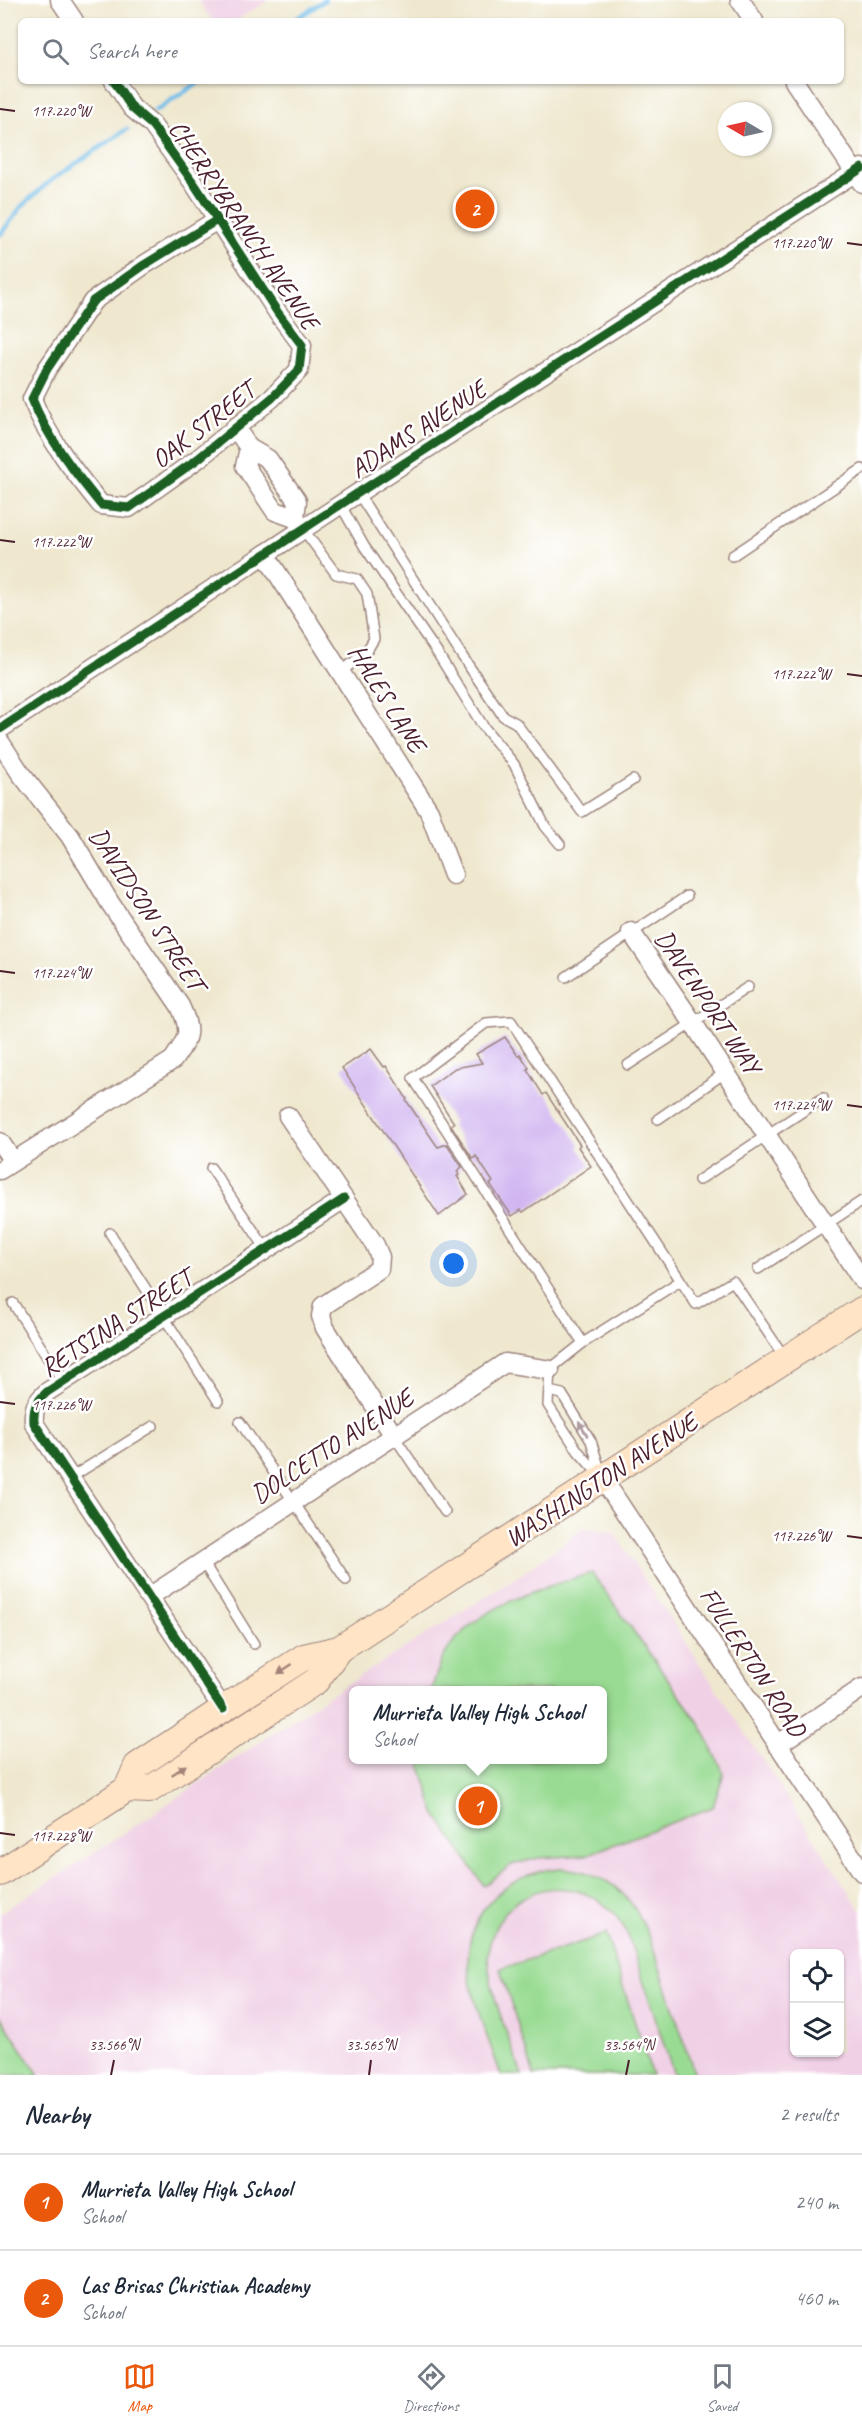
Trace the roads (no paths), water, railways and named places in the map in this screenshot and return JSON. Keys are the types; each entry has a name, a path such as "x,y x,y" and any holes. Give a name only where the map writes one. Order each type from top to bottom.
{"main road":[{"name":"WASHINGTON AVENUE","path":"0,1873 127,1789 137,1766 223,1709 304,1657 339,1649 862,1310"},
{"name":"WASHINGTON AVENUE","path":"127,1789 149,1790 315,1681 339,1649"}],"street":[{"path":"60,0 72,18"},
{"path":"740,0 752,18"},
{"name":"CHERRYBRANCH AVENUE","path":"116,84 132,108 152,124 278,313 302,345 299,370"},
{"path":"796,84 860,175"},
{"name":"ADAMS AVENUE","path":"0,729 265,554 299,524 358,493 860,175"},
{"name":"OAK STREET","path":"217,220 144,265 93,301 48,369 32,399 39,416 63,454 101,505 129,508 200,458 272,398 299,370"},
{"path":"235,427 249,448 268,459 297,501 299,524"},
{"path":"249,448 245,466 275,511 299,524"},
{"path":"259,487 278,473"},
{"name":"HALES LANE","path":"265,554 429,811 453,875"},
{"name":"DAVIDSON STREET","path":"0,742 21,774 70,836 110,903 180,1006 189,1024 185,1042 173,1060 6,1166"},
{"name":"DAVENPORT WAY","path":"631,932 862,1280"},
{"path":"288,1116 375,1245 380,1257 379,1269 322,1306 321,1316 324,1328 394,1436"},
{"path":"0,1142 6,1166"},
{"name":"RETSINA STREET","path":"223,1709 34,1423 33,1411 37,1401 63,1382 344,1199"},
{"name":"DOLCETTO AVENUE","path":"149,1597 505,1363 550,1370"},
{"name":"FULLERTON ROAD","path":"603,1479 862,1872"},
{"path":"777,1745 862,1688"}],"lane":[{"path":"732,556 862,470"},
{"path":"358,493 503,716 516,723 582,812 633,780"},
{"path":"340,504 364,546 438,654 483,726 514,764 545,826 560,844"},
{"path":"299,524 336,574 357,579 367,594 374,639 366,652 341,672"},
{"path":"566,977 687,897"},
{"path":"628,1065 748,987"},
{"path":"583,1343 413,1078 486,1023 511,1021 696,1304 733,1281 785,1358"},
{"path":"657,1119 726,1072"},
{"path":"699,1180 823,1098"},
{"path":"211,1168 266,1250"},
{"path":"758,1269 862,1201"},
{"path":"110,1233 219,1401"},
{"path":"603,1479 578,1451 548,1405 550,1370 583,1343 680,1281"},
{"path":"13,1303 63,1382"},
{"path":"549,1391 562,1394 591,1441 603,1479"},
{"path":"240,1422 346,1580"},
{"path":"70,1478 153,1426"},
{"path":"394,1436 445,1512"},
{"path":"203,1562 254,1644"}],"waterway":[{"path":"298,18 325,0"},
{"path":"155,111 196,84"},
{"path":"0,235 22,206 50,181 127,129"}],"place":[{"name":"Las Brisas Christian Academy","path":"475,209"},
{"name":"Murrieta Valley High School","path":"478,1806"}]}
